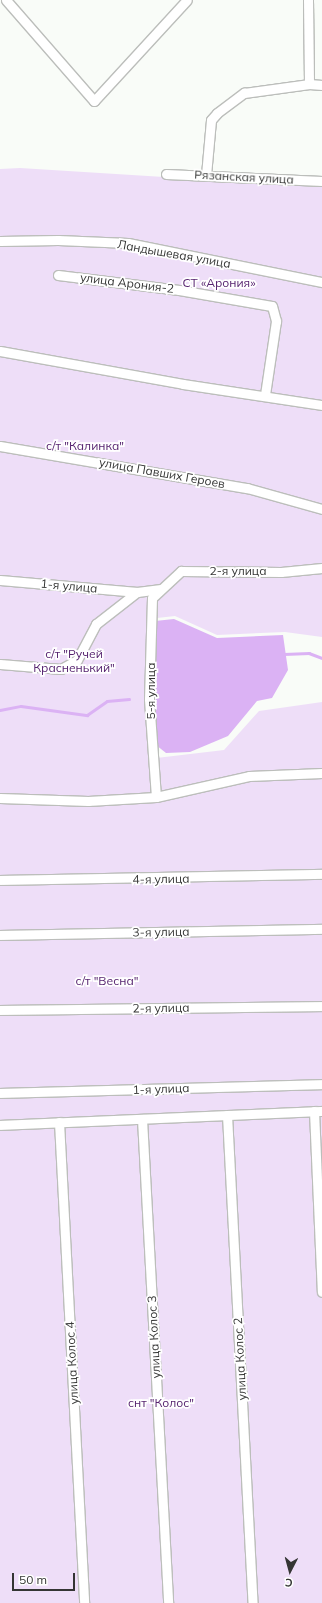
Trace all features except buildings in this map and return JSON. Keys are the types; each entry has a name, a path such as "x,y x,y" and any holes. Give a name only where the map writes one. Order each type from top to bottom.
{"street":[{"path":"6,0 94,101 188,0"},
{"path":"308,0 309,84"},
{"path":"206,175 211,120 217,113 244,93 309,84 322,85"},
{"name":"Рязанская улица","path":"166,174 322,181"},
{"name":"Ландышевая улица","path":"0,242 58,240 128,243 322,282"},
{"name":"улица Арония-2","path":"58,274 179,290 272,306 276,321 265,395"},
{"path":"0,351 183,384 322,404"},
{"name":"улица Павших Героев","path":"0,446 247,488 322,509"},
{"name":"2-я улица","path":"161,589 181,571 281,572 322,568"},
{"name":"1-я улица","path":"0,580 137,592 161,589"},
{"name":"5-я улица","path":"156,797 149,699 152,598 161,589"},
{"path":"0,664 61,669 77,660 96,624 137,592"},
{"path":"0,798 88,801 156,797 249,776 322,773"},
{"name":"4-я улица","path":"0,880 322,874"},
{"name":"3-я улица","path":"0,935 322,930"},
{"name":"2-я улица","path":"0,1010 322,1006"},
{"name":"1-я улица","path":"0,1093 322,1084"},
{"path":"0,1126 318,1110 322,1292"},
{"name":"улица Колос 2","path":"227,1115 253,1603"},
{"name":"улица Колос 3","path":"142,1119 168,1603"},
{"name":"улица Колос 4","path":"59,1122 84,1603"}],"green space":[{"path":"20,168 322,187 322,637 285,632 217,635 175,616 148,619 148,759 224,750 259,711 322,702 322,1603 0,1603 0,169"}],"shaded area":[{"path":"174,619 217,638 283,635 288,670 272,698 257,701 228,736 190,752 166,753 156,745 155,621"}],"waterway":[{"path":"284,654 309,653 322,658"},
{"path":"0,710 21,706 87,715 107,701 129,699"}],"park label":[{"name":"СТ «Арония»","path":"219,283"},
{"name":"с/т \"Калинка\"","path":"85,446"},
{"name":"с/т \"Ручей Красненький\"","path":"74,661"},
{"name":"с/т \"Весна\"","path":"107,981"},
{"name":"снт \"Колос\"","path":"161,1403"}]}
